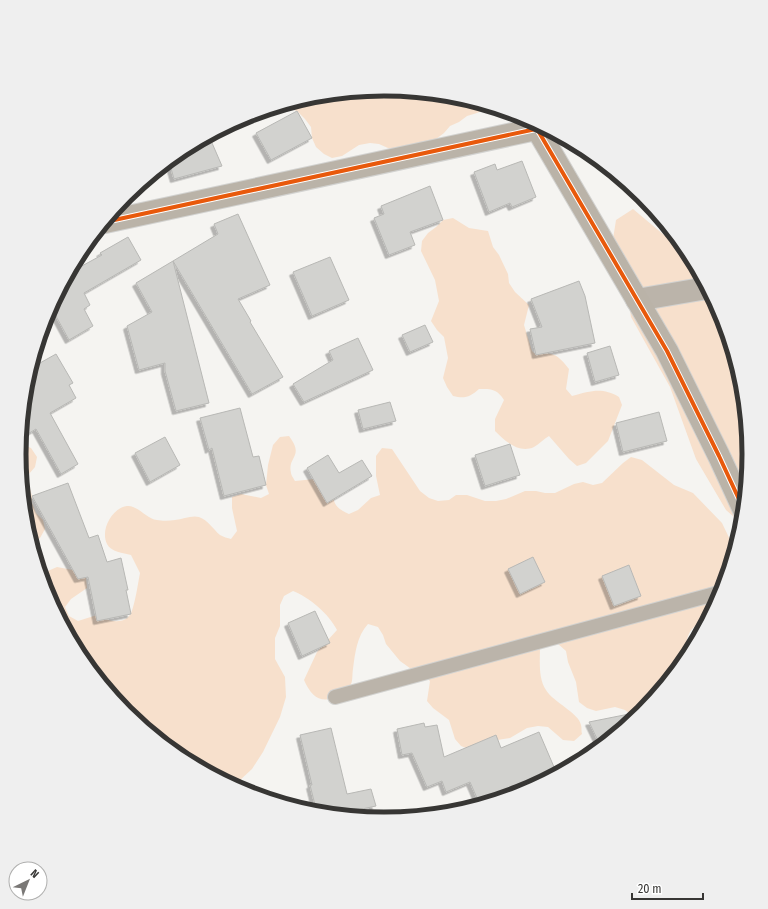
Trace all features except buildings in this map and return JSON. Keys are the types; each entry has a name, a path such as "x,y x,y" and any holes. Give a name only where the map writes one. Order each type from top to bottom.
{"street":[{"path":"113,220 527,127"},
{"path":"538,131 673,363 739,500"},
{"path":"637,300 701,289"}],"lane":[{"path":"335,697 714,594"}],"shaded area":[{"path":"384,96 407,97 454,103 482,110 467,116 450,126 444,133 428,145 398,150 379,144 370,143 359,145 342,156 332,158 324,154 316,147 312,138 311,127 297,111 291,109 314,103 361,97"},
{"path":"633,209 668,237 694,276 715,317 730,362 739,408 742,454 739,501 736,519 726,510 696,459 670,387 631,317 628,297 613,239 616,220"},
{"path":"453,218 469,228 488,231 493,247 499,255 508,274 509,283 515,292 529,305 524,325 532,351 536,355 555,355 565,364 569,369 566,389 572,396 591,391 602,391 619,397 622,405 608,441 586,463 577,466 549,436 534,447 528,449 518,448 503,439 495,431 495,419 504,400 499,394 491,390 479,389 467,397 457,397 453,396 447,387 443,378 448,358 444,337 431,321 439,301 435,280 421,251 422,241 428,233 443,220"},
{"path":"289,436 296,448 296,452 290,467 291,474 295,481 315,479 332,491 336,506 349,514 358,510 371,498 380,495 376,476 376,456 382,448 392,449 420,491 429,498 438,501 449,500 456,495 467,495 485,501 496,501 506,499 525,491 555,493 574,484 583,482 593,485 602,483 631,457 642,460 674,485 693,493 722,523 731,542 730,547 715,592 699,624 695,626 689,634 686,647 653,691 630,714 625,710 615,707 596,711 587,708 579,702 576,682 568,662 566,651 558,644 548,641 540,647 540,669 543,685 554,699 576,716 581,725 582,734 574,741 563,740 548,727 538,726 527,728 510,738 491,741 471,750 461,746 455,739 449,720 433,708 427,701 430,681 400,661 386,644 378,627 368,624 361,634 357,645 352,681 349,688 334,698 318,698 310,691 304,680 317,652 337,630 324,612 306,597 293,591 284,596 280,605 280,626 275,638 275,659 285,677 286,697 280,717 263,752 252,769 239,781 205,765 166,739 131,708 115,691 86,653 74,633 53,592 46,572 57,567 78,571 86,578 87,588 71,599 65,607 69,616 78,621 97,615 105,619 115,621 124,620 131,613 140,573 131,555 111,549 107,544 105,538 106,526 112,515 122,508 131,506 153,519 159,520 170,521 190,517 199,517 208,522 220,535 231,539 237,531 232,508 232,497 241,494 261,498 269,494 266,485 268,465 273,445 280,437"},
{"path":"26,446 31,448 37,457 35,467 28,475 32,503 36,513 43,520 45,529 40,538 37,540 29,501"}],"cycle path":[{"path":"113,220 534,129"},
{"path":"539,132 667,351 739,499"}]}
